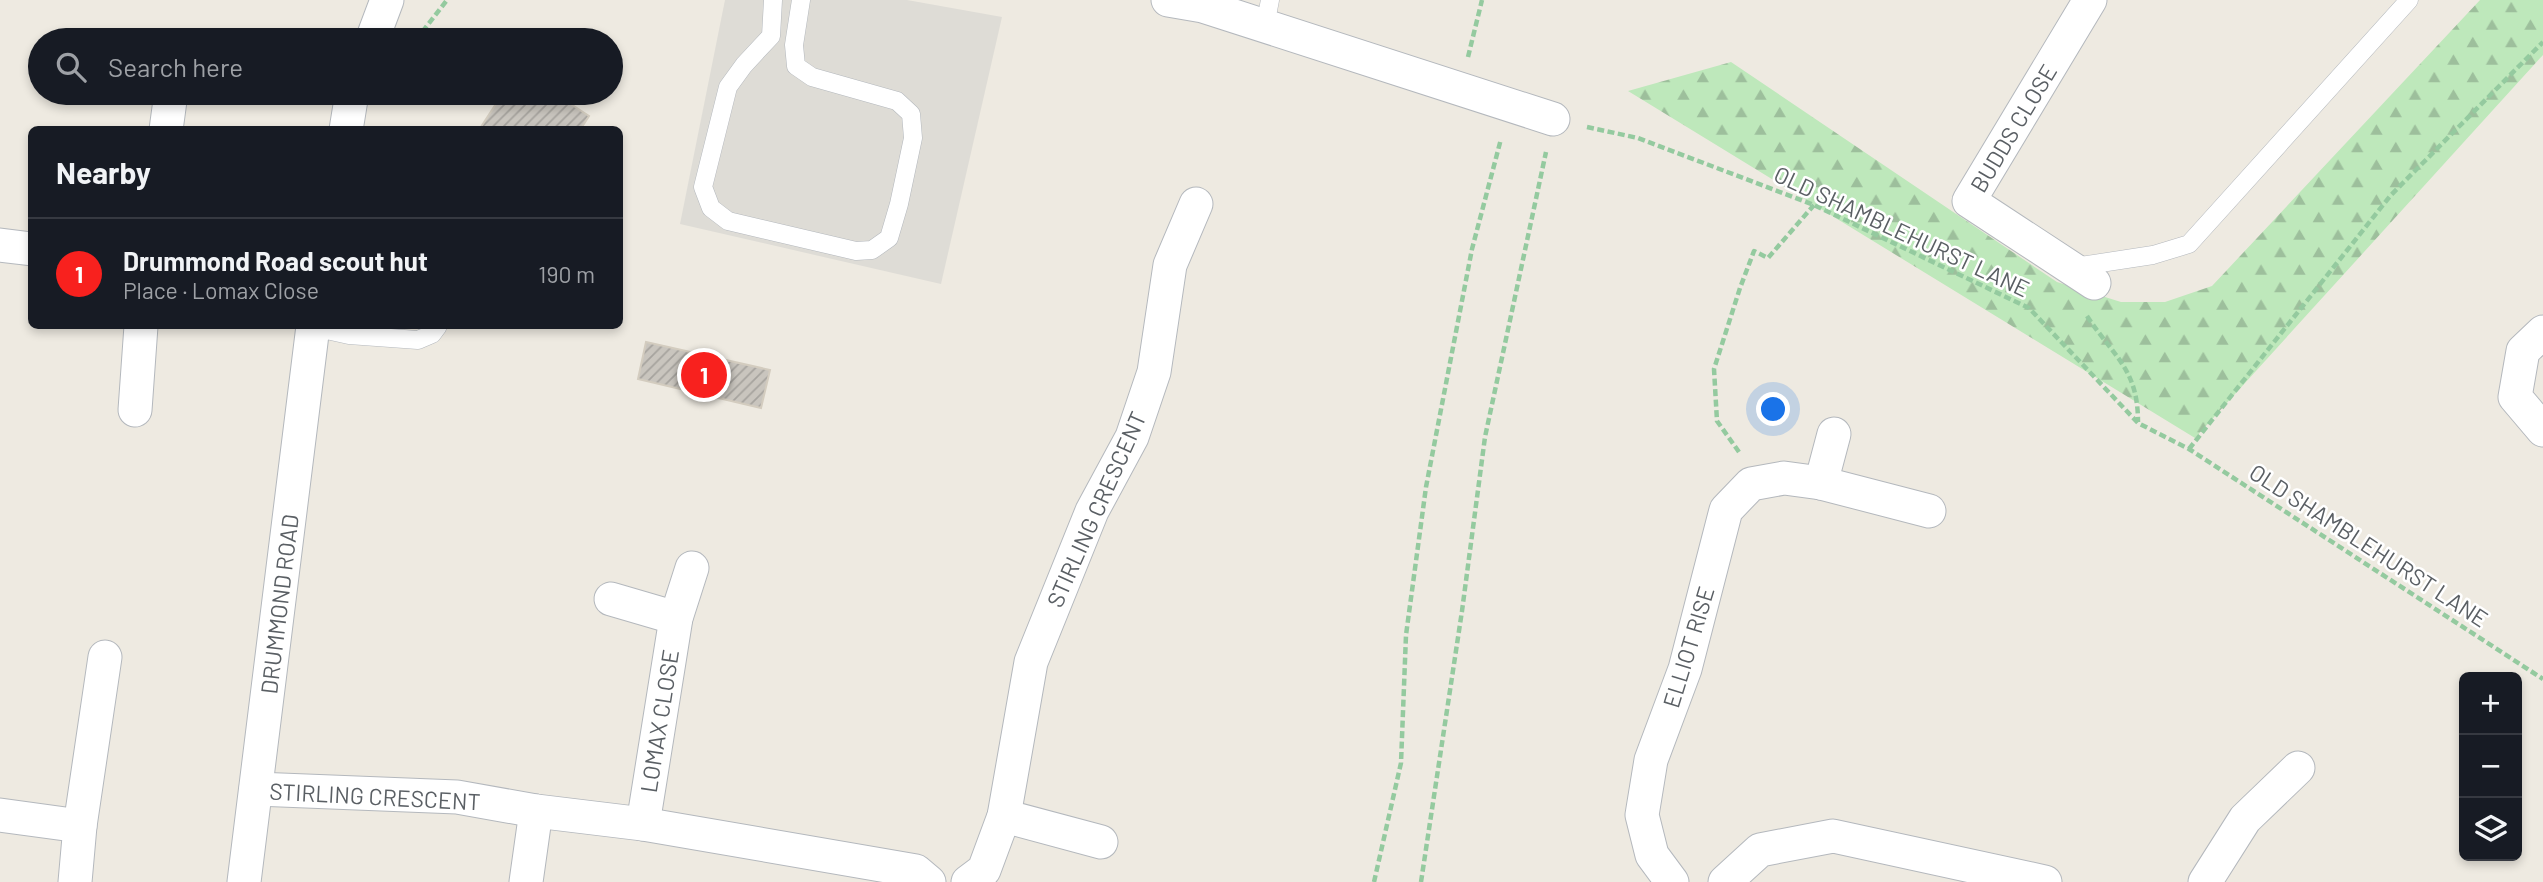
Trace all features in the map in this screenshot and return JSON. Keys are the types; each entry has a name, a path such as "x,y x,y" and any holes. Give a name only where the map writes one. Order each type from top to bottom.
{"street":[{"path":"376,28 387,0"},
{"path":"1168,0 1267,13 1459,88 1553,119"},
{"name":"BUDDS CLOSE","path":"2082,275 1969,201 2090,0"},
{"path":"167,126 169,105"},
{"path":"347,126 350,105"},
{"name":"STIRLING CRESCENT","path":"968,882 984,870 1004,816 1031,662 1092,511 1132,438 1154,372 1170,265 1196,204"},
{"path":"0,245 28,248"},
{"path":"135,410 141,329"},
{"name":"DRUMMOND ROAD","path":"244,882 313,329"},
{"path":"2543,332 2522,351 2515,397 2543,430"},
{"path":"1821,482 1834,434"},
{"name":"ELLIOT RISE","path":"1672,882 1652,855 1642,815 1651,760 1685,669 1727,510 1751,484 1784,478 1821,482 1929,511"},
{"name":"LOMAX CLOSE","path":"643,824 676,618 692,568"},
{"name":"LOMAX CLOSE","path":"611,599 676,618"},
{"path":"75,882 79,826 106,658"},
{"path":"2205,882 2234,812 2298,768"},
{"name":"STIRLING CRESCENT","path":"256,789 457,797 536,811 643,824 916,871 929,882"},
{"path":"526,882 536,811"},
{"path":"0,815 79,826"},
{"path":"1004,816 1101,842"},
{"path":"1725,882 1760,850 1833,836 2045,882"}],"lane":[{"path":"773,0 771,36 744,65 728,88 703,187 711,208 728,221 856,251 872,250 889,238 899,204 914,138 911,114 897,101 812,77 796,66 793,45 801,0"},
{"path":"2082,275 2189,244 2409,0"},
{"path":"325,329 349,335 418,340 432,334 436,329"}],"path":[{"path":"425,28 447,0"},
{"path":"1459,88 1482,0"},
{"path":"2189,449 2391,195 2543,42"},
{"path":"1374,882 1401,763 1406,635 1426,487 1472,249 1510,105"},
{"path":"1421,882 1485,437 1553,119"},
{"name":"OLD SHAMBLEHURST LANE","path":"1553,119 1638,138 1814,205 2029,308 2138,423 2189,449 2543,679"},
{"path":"1764,482 1717,421 1714,369 1754,251 1768,258 1814,205"},
{"path":"2082,275 2069,278 2071,291 2095,329 2128,369 2136,391 2138,423"}],"shaded area":[{"path":"725,0 907,0 1002,17 941,284 680,224"}],"green space":[{"path":"2480,0 2543,0 2543,55 2195,438 1628,91 1731,62 2057,282 2121,302 2165,302 2212,286"}],"building":[{"path":"495,105 572,105 589,116 583,126 482,126"},
{"path":"646,342 770,370 761,408 638,379"}],"place":[{"name":"Drummond Road scout hut","path":"704,375"}]}
